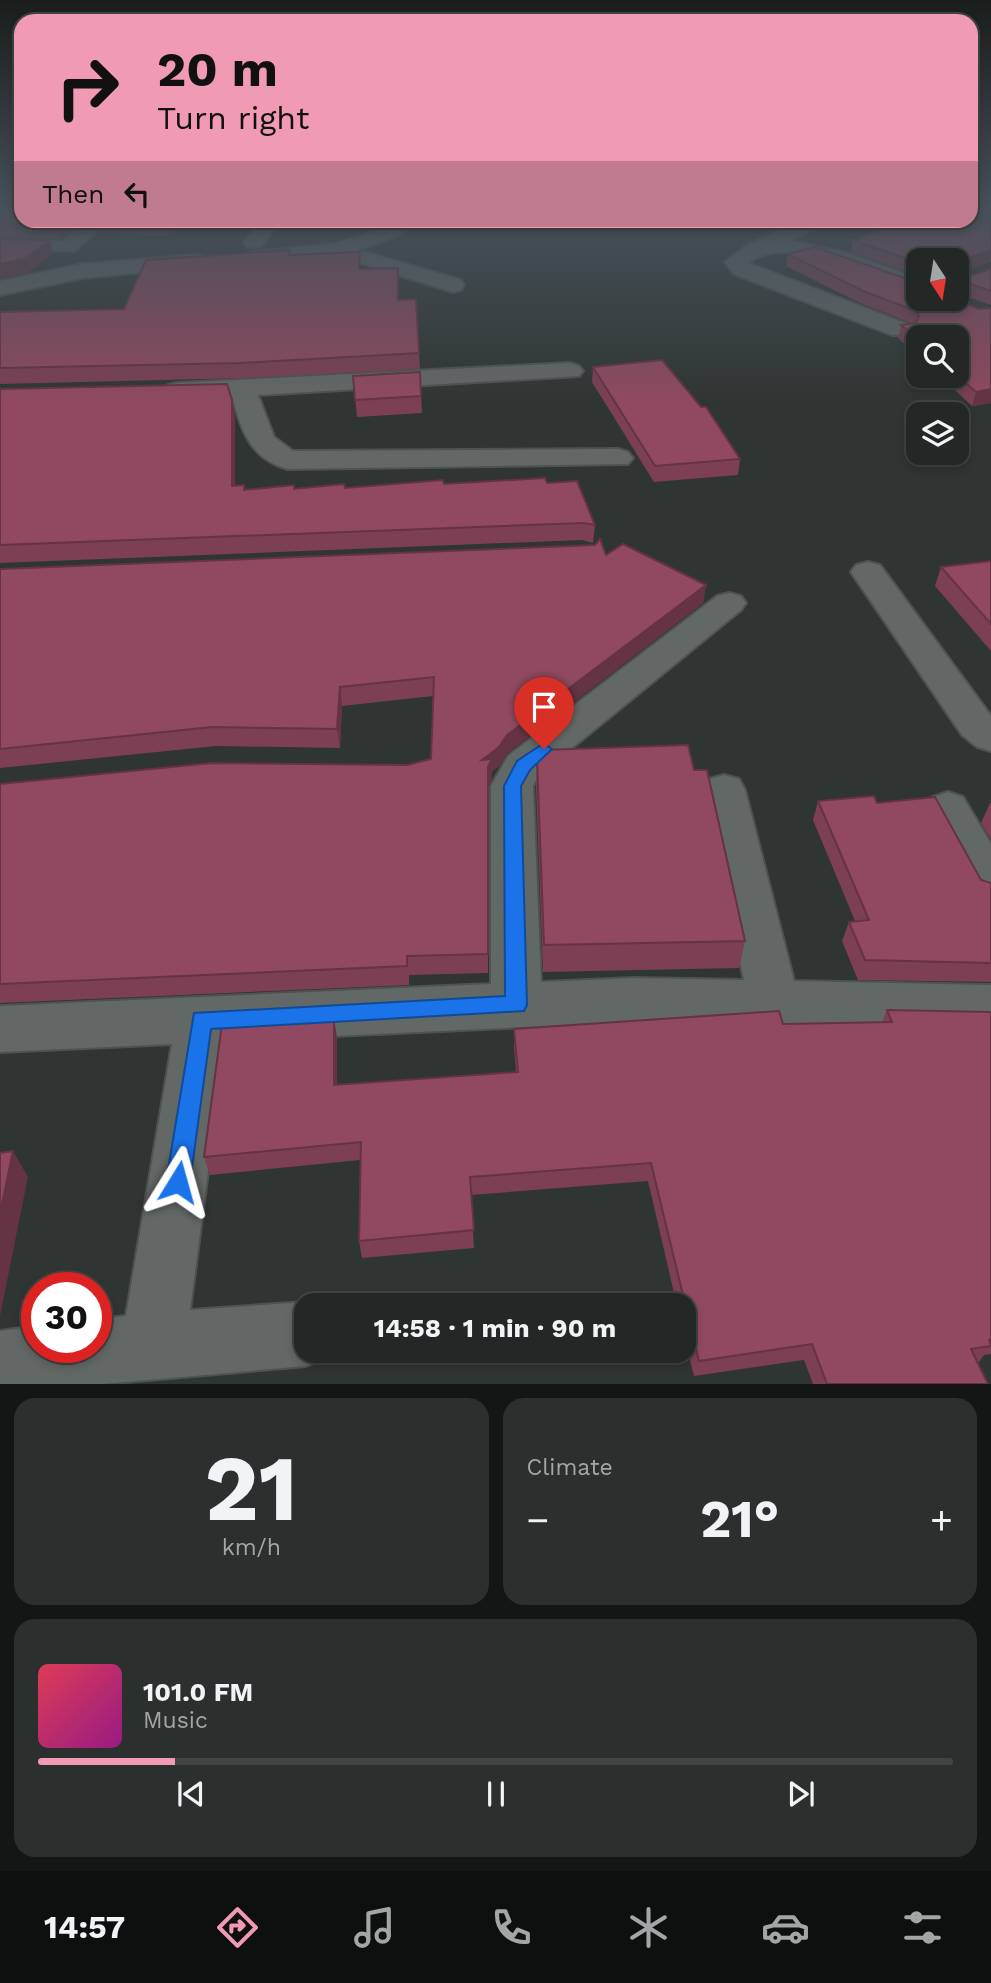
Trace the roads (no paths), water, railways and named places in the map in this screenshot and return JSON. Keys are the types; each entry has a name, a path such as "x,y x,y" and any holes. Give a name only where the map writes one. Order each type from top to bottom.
{"street":[{"path":"0,288 65,275"},
{"path":"419,275 453,285"},
{"path":"757,275 901,330"},
{"path":"879,275 906,284"},
{"path":"890,298 906,293"},
{"path":"149,391 243,389 570,371"},
{"path":"243,389 263,447 271,454 288,460 618,458"},
{"path":"868,572 976,725 991,737"},
{"path":"516,1005 512,786 523,766 729,603"},
{"path":"724,790 774,1003"},
{"path":"948,808 991,885"},
{"path":"0,1029 634,1000 991,1007"},
{"path":"153,1345 202,1020"},
{"path":"0,1363 153,1345 294,1335"}]}
